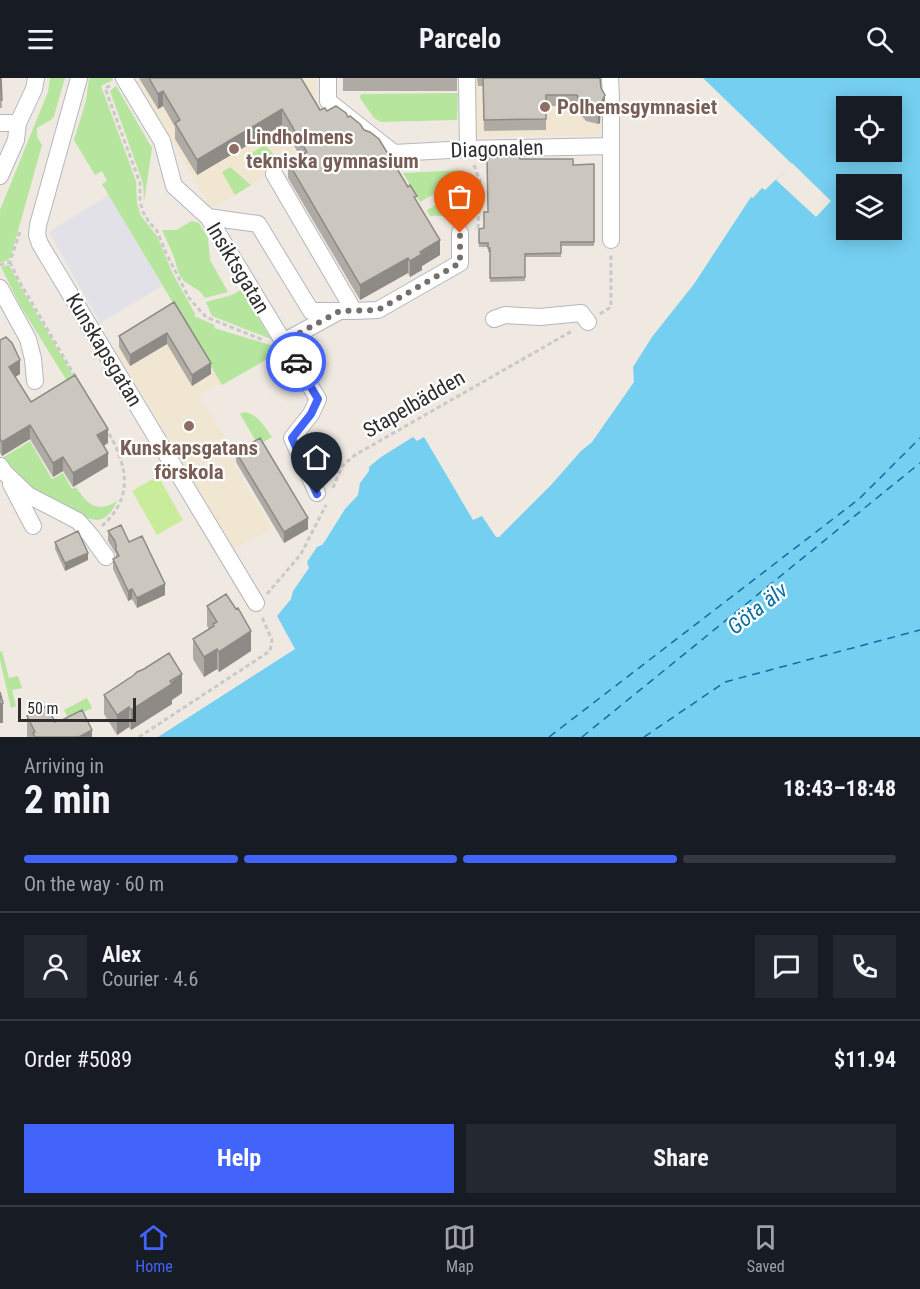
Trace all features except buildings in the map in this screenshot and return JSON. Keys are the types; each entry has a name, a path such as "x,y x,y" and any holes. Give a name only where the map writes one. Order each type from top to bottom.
{"street":[{"path":"0,176 16,140 18,123 34,89 36,78"},
{"name":"Kunskapsgatan","path":"79,78 38,225 37,235 40,244 256,603"},
{"name":"Insiktsgatan","path":"124,78 162,141 174,186 208,217 318,399 311,414 292,438 325,496"},
{"name":"Diagonalen","path":"328,78 328,101 394,153 611,146"},
{"path":"467,78 468,149"},
{"path":"610,78 611,240"},
{"path":"0,123 18,123"},
{"path":"274,174 347,311"},
{"path":"208,217 258,224 311,311 378,310 460,263 460,233"},
{"path":"0,288 28,339 35,381"},
{"path":"283,342 347,311"},
{"path":"494,319 505,315 540,317 581,313 588,322"},
{"path":"2,470 28,495 78,521 106,557"},
{"path":"2,470 33,526"}],"path":[{"path":"124,78 105,88 140,183 140,201 143,212 157,231 189,298 206,317 273,344 283,342"},
{"path":"460,233 478,229 480,181 468,149"},
{"name":"Stapelbädden","path":"256,603 266,596 301,554 325,496 342,466 355,454 611,307 611,240"},
{"path":"10,262 77,378"},
{"path":"91,536 118,508 124,488 125,478 120,455 104,426"},
{"path":"139,737 270,651 272,640 256,603"}],"shaded area":[{"name":"Lindholmens tekniska gymnasium","path":"135,78 316,78 316,123 289,140 297,157 216,207 210,207"},
{"name":"Polhemsgymnasiet","path":"471,78 618,78 618,135 472,137"},
{"path":"109,195 162,286 100,323 49,232"},
{"name":"Kunskapsgatans förskola","path":"178,312 220,383 199,395 236,458 233,463 272,528 234,549 115,349"}],"green space":[{"path":"50,78 65,78 54,116 37,128 37,137 42,145 11,256 0,263 0,210 48,92"},
{"path":"89,78 112,78 113,80 101,86 136,181 137,203 141,216 157,236 194,316 215,325 214,328 277,347 278,353 222,385 102,184 107,181 102,171 95,175 74,140 86,101"},
{"path":"116,86 152,148 144,202 143,183 110,91"},
{"path":"458,93 457,120 381,122 374,118 360,98 361,94"},
{"path":"265,145 275,156 267,163 260,164 250,154"},
{"path":"230,167 251,185 235,195 222,172"},
{"path":"463,170 465,176 420,202 403,173"},
{"path":"460,190 477,190 477,208 472,209 472,215 430,216 427,210"},
{"path":"192,221 199,223 208,238 210,260 228,292 205,298 180,275 162,230 176,230"},
{"path":"9,265 79,385 72,389 20,305 1,267"},
{"path":"241,290 271,339 212,316 206,302 232,295"},
{"path":"244,412 257,418 272,437 258,445 240,414"},
{"path":"30,441 52,479 63,473 72,489 76,487 84,498 98,507 104,507 117,501 110,513 98,520 86,517 50,501 24,483 3,463 2,458"},
{"path":"158,476 183,520 157,535 132,491"},
{"path":"2,651 9,678 18,676 22,688 12,690 16,706 11,708 0,660"},
{"path":"87,698 92,708 70,722 64,710"}],"water":[{"name":"Göta älv","path":"703,78 920,78 920,737 158,737 295,649 277,616 291,599 293,591 309,568 307,562 317,547 325,541 345,509 358,495 360,483 369,471 369,467 413,437 417,441 424,437 473,520 482,516 496,537 499,537 592,442 634,382 633,367 652,337 694,284 751,197 753,198 762,188 765,190 792,164"}],"pier":[{"path":"792,163 831,201 816,217 776,180"}],"ferry route":[{"path":"549,737 859,499 920,438"},
{"path":"582,737 920,463"},
{"path":"644,737 725,682 920,630"}],"way so far":[{"path":"296,362 283,342 340,311 378,310 460,263 460,233"}],"place":[{"name":"Polhemsgymnasiet","path":"545,107"},
{"name":"Lindholmens tekniska gymnasium","path":"234,149"},
{"name":"Kunskapsgatans förskola","path":"189,426"}],"route":[{"path":"296,362 318,399 311,414 292,438 317,494"}]}
